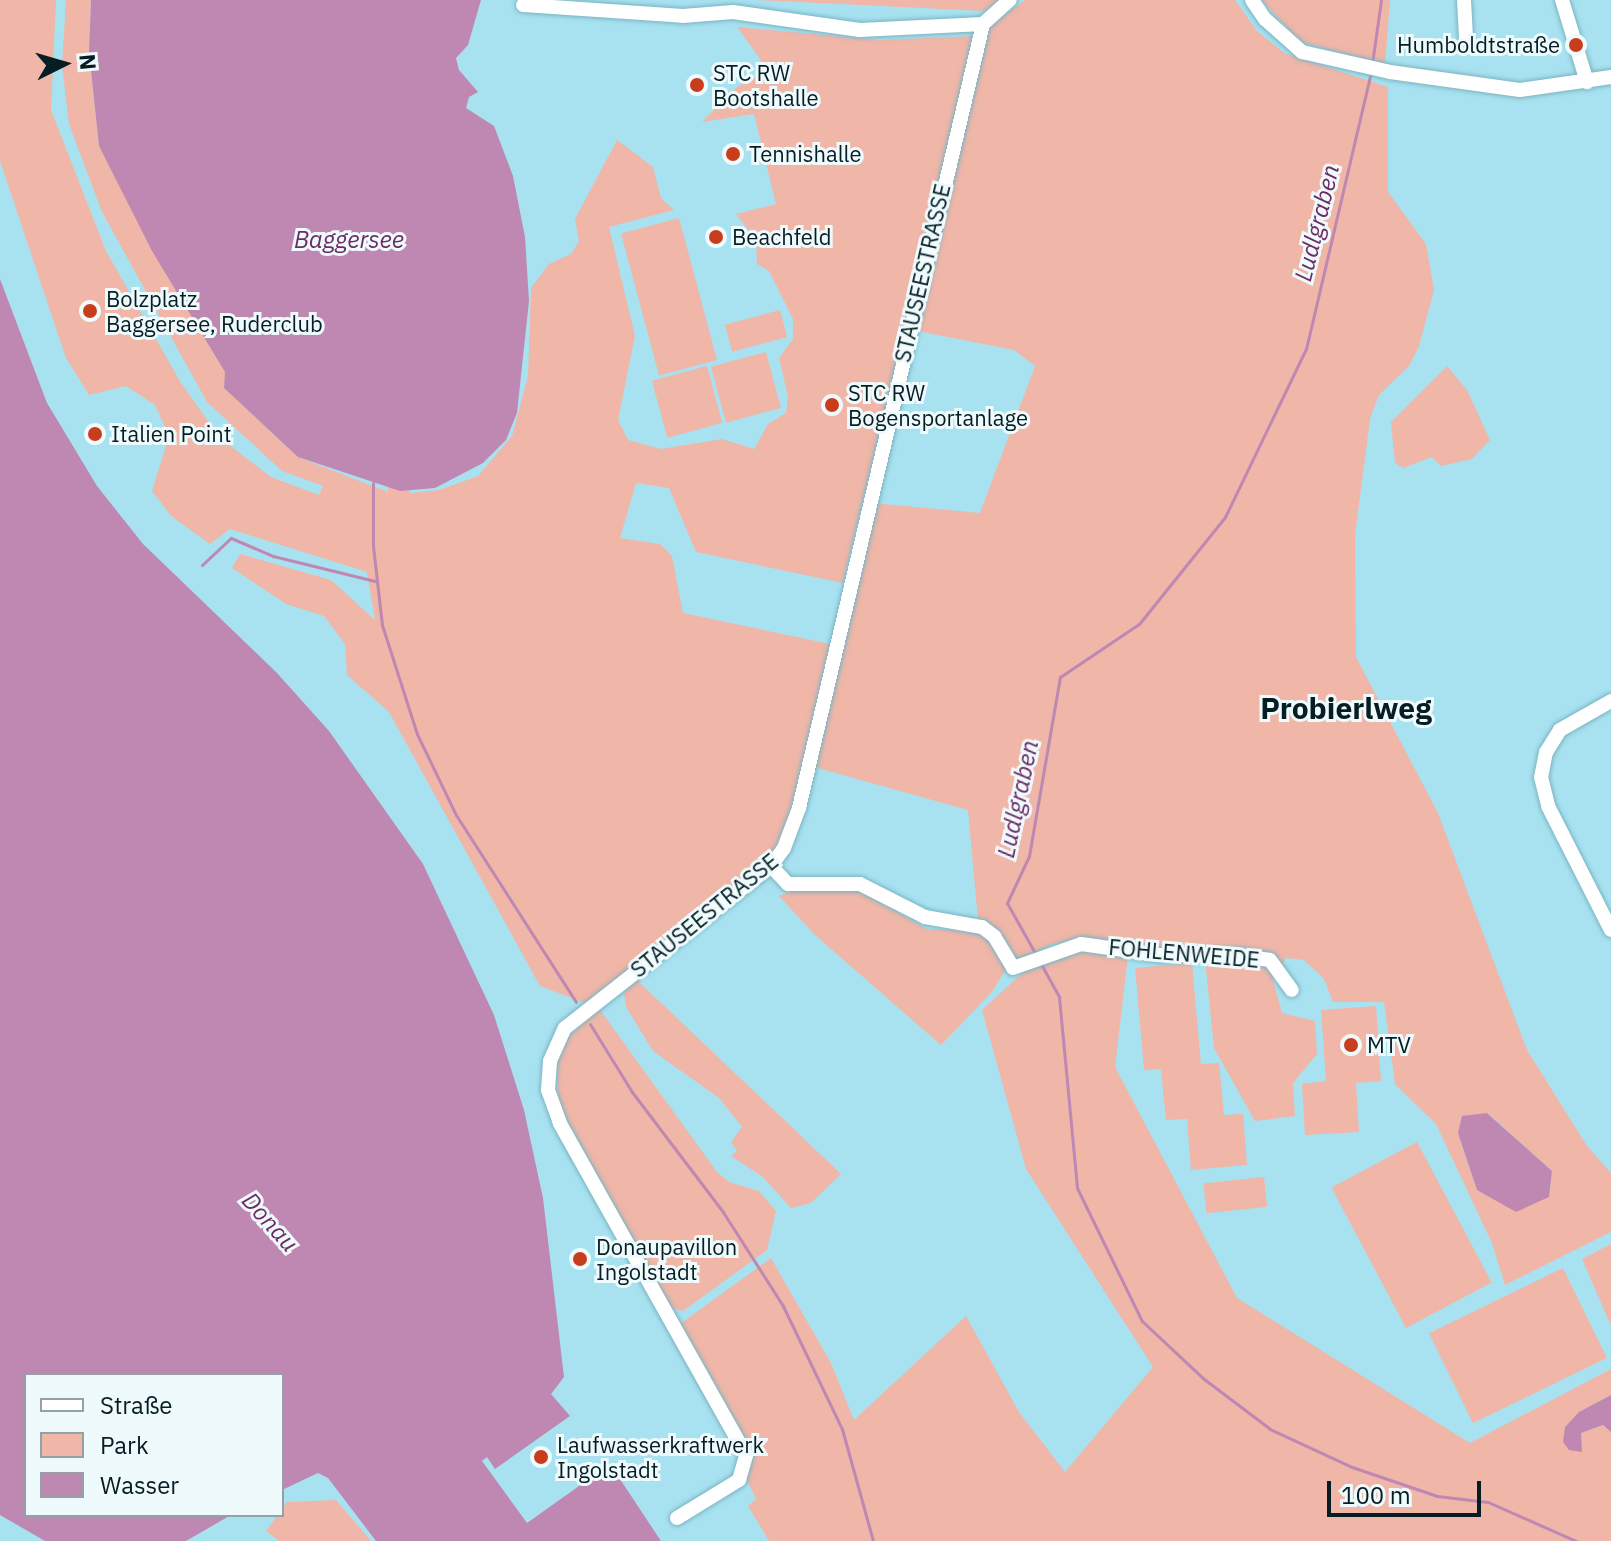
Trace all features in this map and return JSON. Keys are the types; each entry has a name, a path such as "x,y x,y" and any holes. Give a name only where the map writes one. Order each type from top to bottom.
{"street":[{"path":"523,5 683,16 733,12 860,30 983,24 1010,0"},
{"path":"1252,0 1265,19 1302,52 1359,66 1490,89 1587,82 1611,77"},
{"path":"1464,0 1466,38"},
{"path":"1562,0 1587,82"},
{"name":"STAUSEESTRASSE","path":"677,1518 739,1480 746,1455 560,1123 548,1090 550,1061 565,1028 771,866 784,848 799,808 983,24"},
{"path":"1611,701 1560,730 1546,752 1541,777 1548,806 1611,930"},
{"name":"FOHLENWEIDE","path":"771,866 788,884 860,884 925,917 964,920 994,936 1013,968 1046,952 1094,944 1159,955 1264,958 1292,990"}],"green space":[{"path":"0,0 56,0 51,110 106,251 181,383 220,438 271,477 319,495 323,486 282,471 207,402 102,212 69,124 62,65 66,0 91,0 89,52 99,146 226,372 224,388 298,457 388,492 388,483 409,483 410,493 439,490 478,476 512,436 528,376 531,288 549,264 571,254 579,241 575,219 617,140 653,167 661,198 674,210 609,227 635,336 618,420 628,440 661,449 722,439 754,449 768,424 786,413 788,397 779,358 793,339 793,319 769,271 757,264 756,240 736,214 776,204 754,114 702,122 737,87 758,75 761,60 737,27 879,40 975,36 843,583 696,552 669,488 636,483 620,538 660,544 672,556 683,613 830,644 794,803 780,841 764,864 585,1003 540,986 389,712 347,675 345,644 324,616 286,604 232,568 240,554 331,580 375,620 367,572 230,529 210,544 171,516 152,491 169,436 155,405 126,386 89,395 66,358 0,161"},
{"path":"755,0 1000,0 984,11"},
{"path":"1025,0 1235,0 1257,31 1284,53 1388,87 1388,192 1426,244 1434,290 1419,346 1409,366 1379,395 1370,419 1355,535 1356,657 1438,813 1527,1050 1587,1146 1611,1173 1611,1232 1505,1285 1492,1243 1436,1124 1395,1084 1384,1002 1333,1002 1324,979 1304,960 1286,958 1273,980 1282,1013 1315,1021 1317,1054 1293,1083 1295,1116 1255,1121 1214,1048 1204,950 1138,949 1080,939 1052,944 1007,967 992,992 941,1045 815,935 779,896 795,889 858,890 927,929 979,931 968,810 814,767 873,503 980,513 1035,366 1014,350 912,330 987,28","holes":["1488,1113 1552,1171 1549,1197 1534,1199 1477,1190 1458,1133"]},
{"path":"1261,0 1390,0 1385,65 1301,42"},
{"path":"679,218 717,360 659,376 621,234"},
{"path":"780,310 787,337 732,352 725,325"},
{"path":"766,352 781,408 726,423 711,367"},
{"path":"707,366 722,423 667,438 652,381"},
{"path":"1447,366 1467,390 1490,440 1472,459 1441,466 1432,457 1403,468 1395,463 1391,422"},
{"path":"1069,948 1128,956 1115,1067 1237,1298 1470,1443 1611,1369 1611,1395 1579,1412 1565,1427 1581,1452 1581,1433 1603,1425 1611,1432 1611,1541 769,1541 748,1506 756,1499 746,1478 749,1449 680,1324 771,1258 831,1363 854,1420 966,1316 1019,1412 1065,1472 1153,1367 1026,1169 982,1010 1031,965"},
{"path":"1192,963 1201,1064 1219,1063 1224,1115 1243,1114 1247,1165 1191,1170 1187,1119 1166,1120 1161,1069 1144,1070 1135,968"},
{"path":"637,980 841,1174 811,1203 791,1208 763,1177 731,1156 737,1151 731,1142 742,1127 719,1098 653,1051 626,1007 624,992"},
{"name":"MTV","path":"1376,1006 1381,1081 1356,1083 1359,1132 1305,1135 1302,1084 1326,1081 1321,1010"},
{"path":"598,1007 717,1172 729,1182 759,1191 776,1211 767,1250 683,1311 669,1308 559,1105 556,1068 564,1042"},
{"path":"1417,1142 1492,1282 1406,1328 1331,1188"},
{"path":"1264,1177 1267,1207 1206,1213 1203,1183"},
{"path":"1611,1244 1611,1326 1582,1259"},
{"path":"1563,1268 1607,1358 1473,1423 1429,1333"},
{"path":"336,1500 371,1541 279,1541 266,1531 276,1517 284,1517 287,1502"}],"water":[{"name":"Baggersee","path":"91,0 481,0 468,45 456,58 459,70 478,92 469,97 466,108 494,126 513,176 525,237 529,301 517,413 506,440 483,463 435,488 400,491 298,457 224,388 225,372 152,251 99,146 89,52"},
{"name":"Donau","path":"0,279 47,403 97,486 143,544 277,673 329,731 423,864 494,1015 524,1110 543,1198 564,1377 551,1394 570,1416 495,1469 487,1457 482,1461 527,1523 610,1464 661,1541 376,1541 328,1478 318,1473 284,1489 284,1373 24,1373 24,1517 228,1517 186,1541 45,1541 0,1515"},
{"path":"1487,1113 1552,1171 1549,1197 1516,1212 1477,1190 1458,1133 1462,1116"},
{"path":"1611,1395 1611,1432 1603,1425 1581,1433 1582,1452 1569,1450 1563,1442 1565,1427 1579,1412"}],"waterway":[{"name":"Ludlgraben","path":"1372,64 1381,0"},
{"name":"Ludlgraben","path":"1035,953 1007,903 1029,856 1060,677 1139,624 1225,517 1306,349 1371,71"},
{"path":"373,483 373,546 382,625 417,734 456,815 576,1002"},
{"path":"202,565 231,538 273,556 375,581"},
{"name":"Ludlgraben","path":"1041,964 1059,997 1077,1188 1142,1321 1204,1379 1270,1429 1352,1467 1437,1496 1488,1502 1576,1541"},
{"path":"590,1024 632,1092 723,1212 783,1306 842,1429 873,1541"}],"place":[{"name":"Humboldtstraße","path":"1576,45"},
{"name":"STC RW Bootshalle","path":"697,85"},
{"name":"Tennishalle","path":"733,154"},
{"name":"Beachfeld","path":"716,237"},
{"name":"Bolzplatz Baggersee, Ruderclub","path":"90,311"},
{"name":"STC RW Bogensportanlage","path":"832,405"},
{"name":"Italien Point","path":"95,434"},
{"name":"MTV","path":"1351,1045"},
{"name":"Donaupavillon Ingolstadt","path":"580,1259"},
{"name":"Laufwasserkraftwerk Ingolstadt","path":"541,1457"}],"district":[{"name":"Probierlweg","path":"1346,708"}]}
